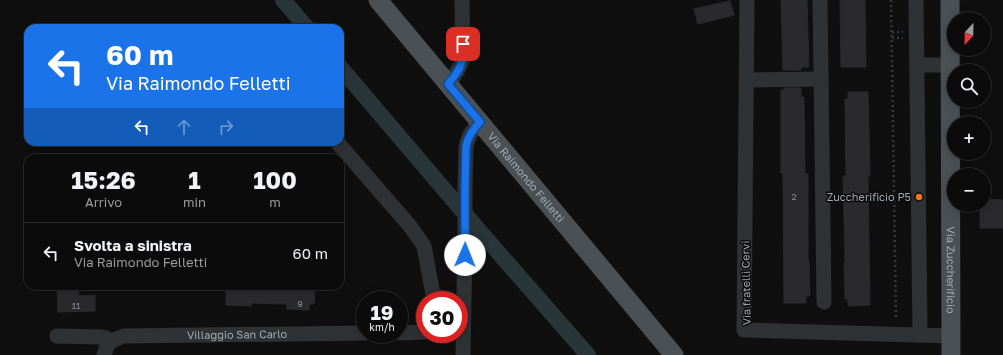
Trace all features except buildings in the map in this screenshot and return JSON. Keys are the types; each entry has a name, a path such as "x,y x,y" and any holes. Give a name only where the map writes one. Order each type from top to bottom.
{"main road":[{"name":"Via Raimondo Felletti","path":"378,0 674,355"},
{"name":"Via Zuccherificio","path":"950,0 950,64"},
{"name":"Via Zuccherificio","path":"950,108 950,355"}],"street":[{"path":"448,84 456,75 463,59 462,0"},
{"name":"Via fratelli Cervi","path":"747,0 744,330 951,336"},
{"path":"820,0 824,302"},
{"path":"916,0 920,335"},
{"path":"917,65 947,65"},
{"path":"746,80 821,80"},
{"path":"462,291 466,241 466,146 472,131 480,122"},
{"path":"340,146 410,226 424,246 432,291"},
{"name":"Villaggio San Carlo","path":"107,349 116,339 124,336 356,333"},
{"name":"Villaggio San Carlo","path":"57,336 106,338 107,349"},
{"path":"462,343 463,355"}],"path":[{"path":"891,0 896,334"},
{"path":"892,32 907,32"}],"waterway":[{"path":"283,0 304,24"},
{"path":"344,72 483,235 588,355"}],"place":[{"name":"Zuccherificio P5","path":"919,197"}],"route":[{"path":"463,44 463,59 460,68 448,84 480,122 472,131 466,146 465,255"}]}
